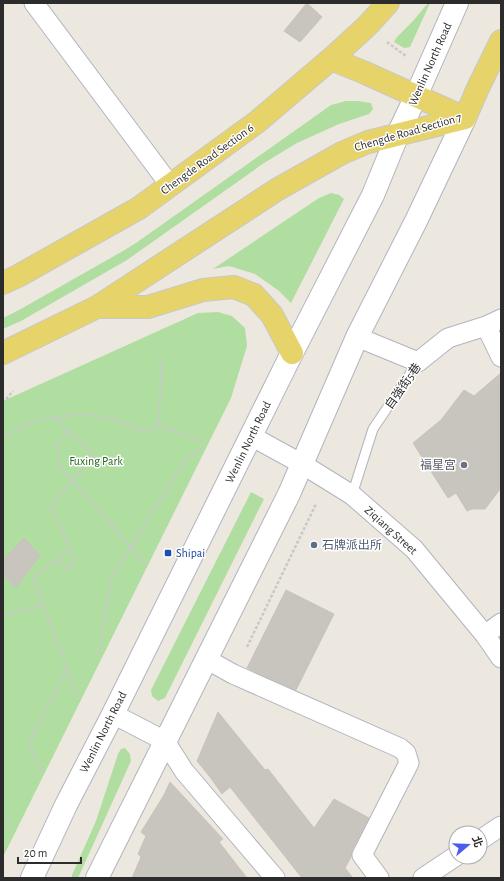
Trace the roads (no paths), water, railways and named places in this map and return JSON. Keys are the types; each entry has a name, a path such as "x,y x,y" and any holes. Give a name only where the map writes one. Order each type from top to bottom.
{"main road":[{"name":"Chengde Road Section 6","path":"3,283 139,208 257,122 331,59 372,21 388,3"},
{"name":"Wenlin North Road","path":"32,878 66,805 113,714 292,353 373,195 398,134 457,3"},
{"name":"Chengde Road Section 7","path":"97,308 278,188 342,153 368,142 465,118 501,41"},
{"path":"97,878 289,494 357,337 416,221 465,118 331,59"},
{"path":"3,353 97,308 148,307 202,290 234,287 254,295 272,315 292,353"}],"street":[{"path":"34,3 170,185"},
{"path":"493,322 501,358"},
{"name":"自強街5巷","path":"418,362 448,338 493,322"},
{"path":"357,337 418,362"},
{"name":"Ziqiang Street","path":"251,436 302,464 352,495 414,549 485,635 501,658"},
{"path":"485,635 501,623"},
{"path":"206,659 233,674 400,748 406,753 409,763 362,855 379,878"},
{"path":"113,714 165,741 184,771 275,878"},
{"path":"488,835 501,826"},
{"path":"423,878 448,861"}],"lane":[{"name":"自強街5巷","path":"352,495 374,429 418,362"}],"place":[{"name":"福星宮","path":"464,465"},
{"name":"石牌派出所","path":"314,545"},
{"name":"Shipai","path":"168,553"}],"park label":[{"name":"Fuxing Park","path":"96,461"}]}
